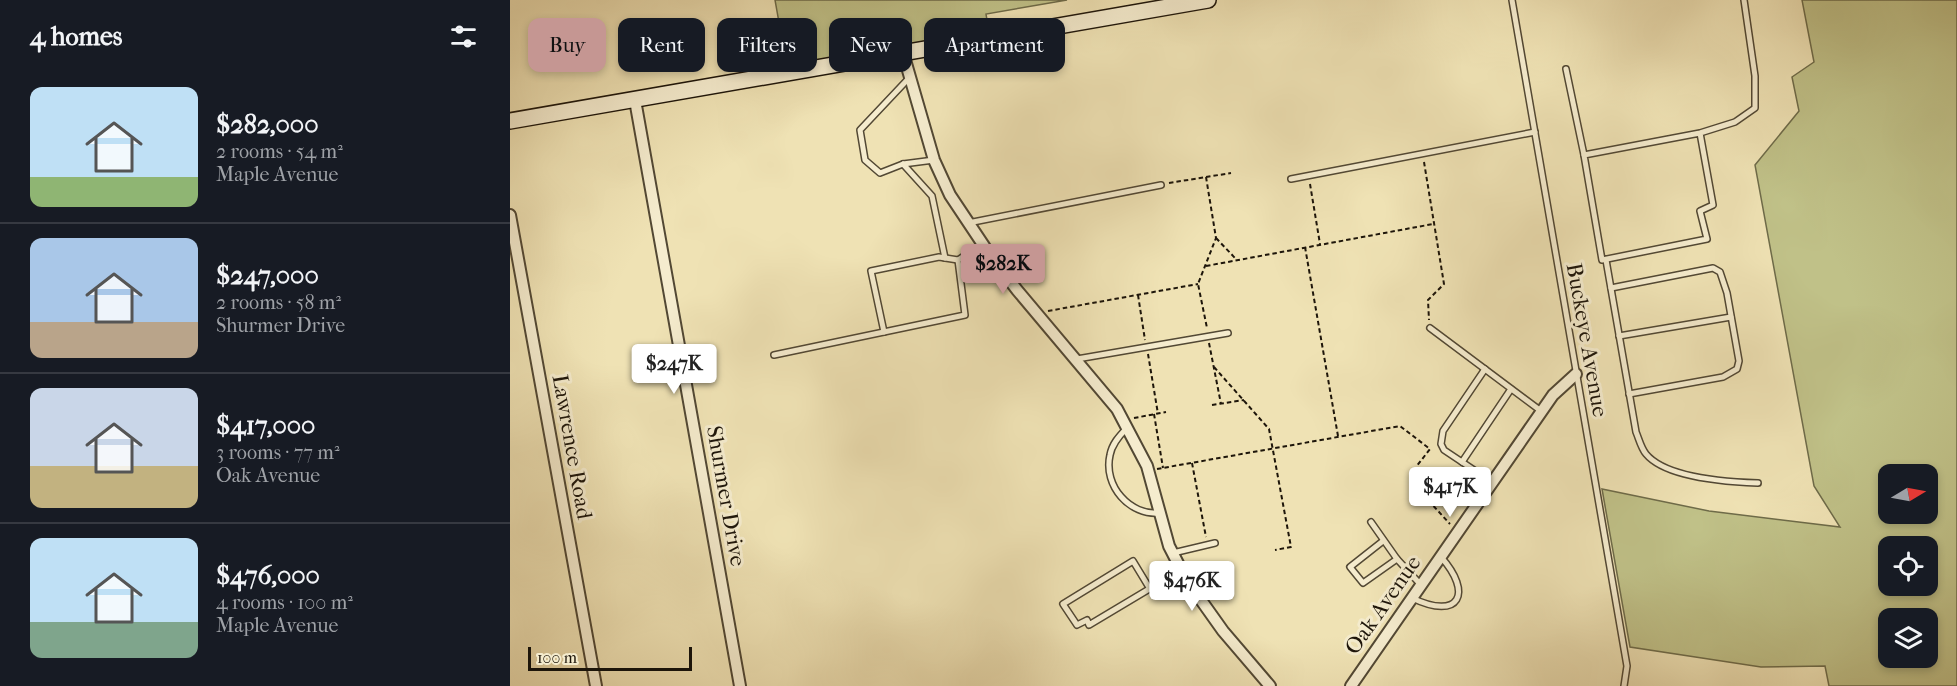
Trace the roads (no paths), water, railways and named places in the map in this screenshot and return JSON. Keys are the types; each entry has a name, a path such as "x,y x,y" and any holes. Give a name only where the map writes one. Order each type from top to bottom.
{"main road":[{"path":"912,51 1208,0"},
{"path":"510,121 829,66"}],"street":[{"path":"909,72 934,160 950,195 982,244 1036,313 1117,409 1148,471 1173,553 1181,570 1222,631 1270,686"},
{"name":"Shurmer Drive","path":"635,100 740,686"},
{"name":"Lawrence Road","path":"510,215 596,686"},
{"name":"Oak Avenue","path":"1351,686 1553,394 1576,374"}],"lane":[{"name":"Buckeye Avenue","path":"1512,0 1627,666 1624,686"},
{"path":"1584,155 1700,133 1735,122 1755,108 1755,76 1744,0"},
{"path":"1566,69 1602,260 1707,239 1700,211 1713,205 1700,133"},
{"path":"910,77 860,130 866,160 880,173 903,164 934,160"},
{"path":"1291,179 1535,132"},
{"path":"903,164 932,196 945,258"},
{"path":"968,223 1161,185"},
{"path":"884,332 871,272 939,257 958,260 982,244"},
{"path":"774,355 965,315 958,260"},
{"path":"1606,260 1636,432 1646,453 1653,460 1670,468 1727,482 1758,483"},
{"path":"1611,288 1713,268 1720,272 1725,282 1731,316 1738,362 1737,369 1732,374 1629,394"},
{"path":"1619,336 1731,316"},
{"path":"1430,328 1541,411"},
{"path":"1075,359 1228,333"},
{"path":"1485,369 1443,431 1441,444 1444,450 1492,482"},
{"path":"1462,462 1511,389"},
{"path":"1125,424 1114,442 1110,455 1108,469 1113,484 1127,505 1135,510 1145,514 1160,513"},
{"path":"1371,522 1397,559 1421,585"},
{"path":"1383,541 1350,567 1363,583 1397,559"},
{"path":"1173,553 1215,543"},
{"path":"1412,598 1434,608 1450,605 1457,598 1460,589 1456,578 1441,557"},
{"path":"1150,589 1133,561 1063,604 1077,625 1087,620 1089,625 1150,589 1181,570"}]}
